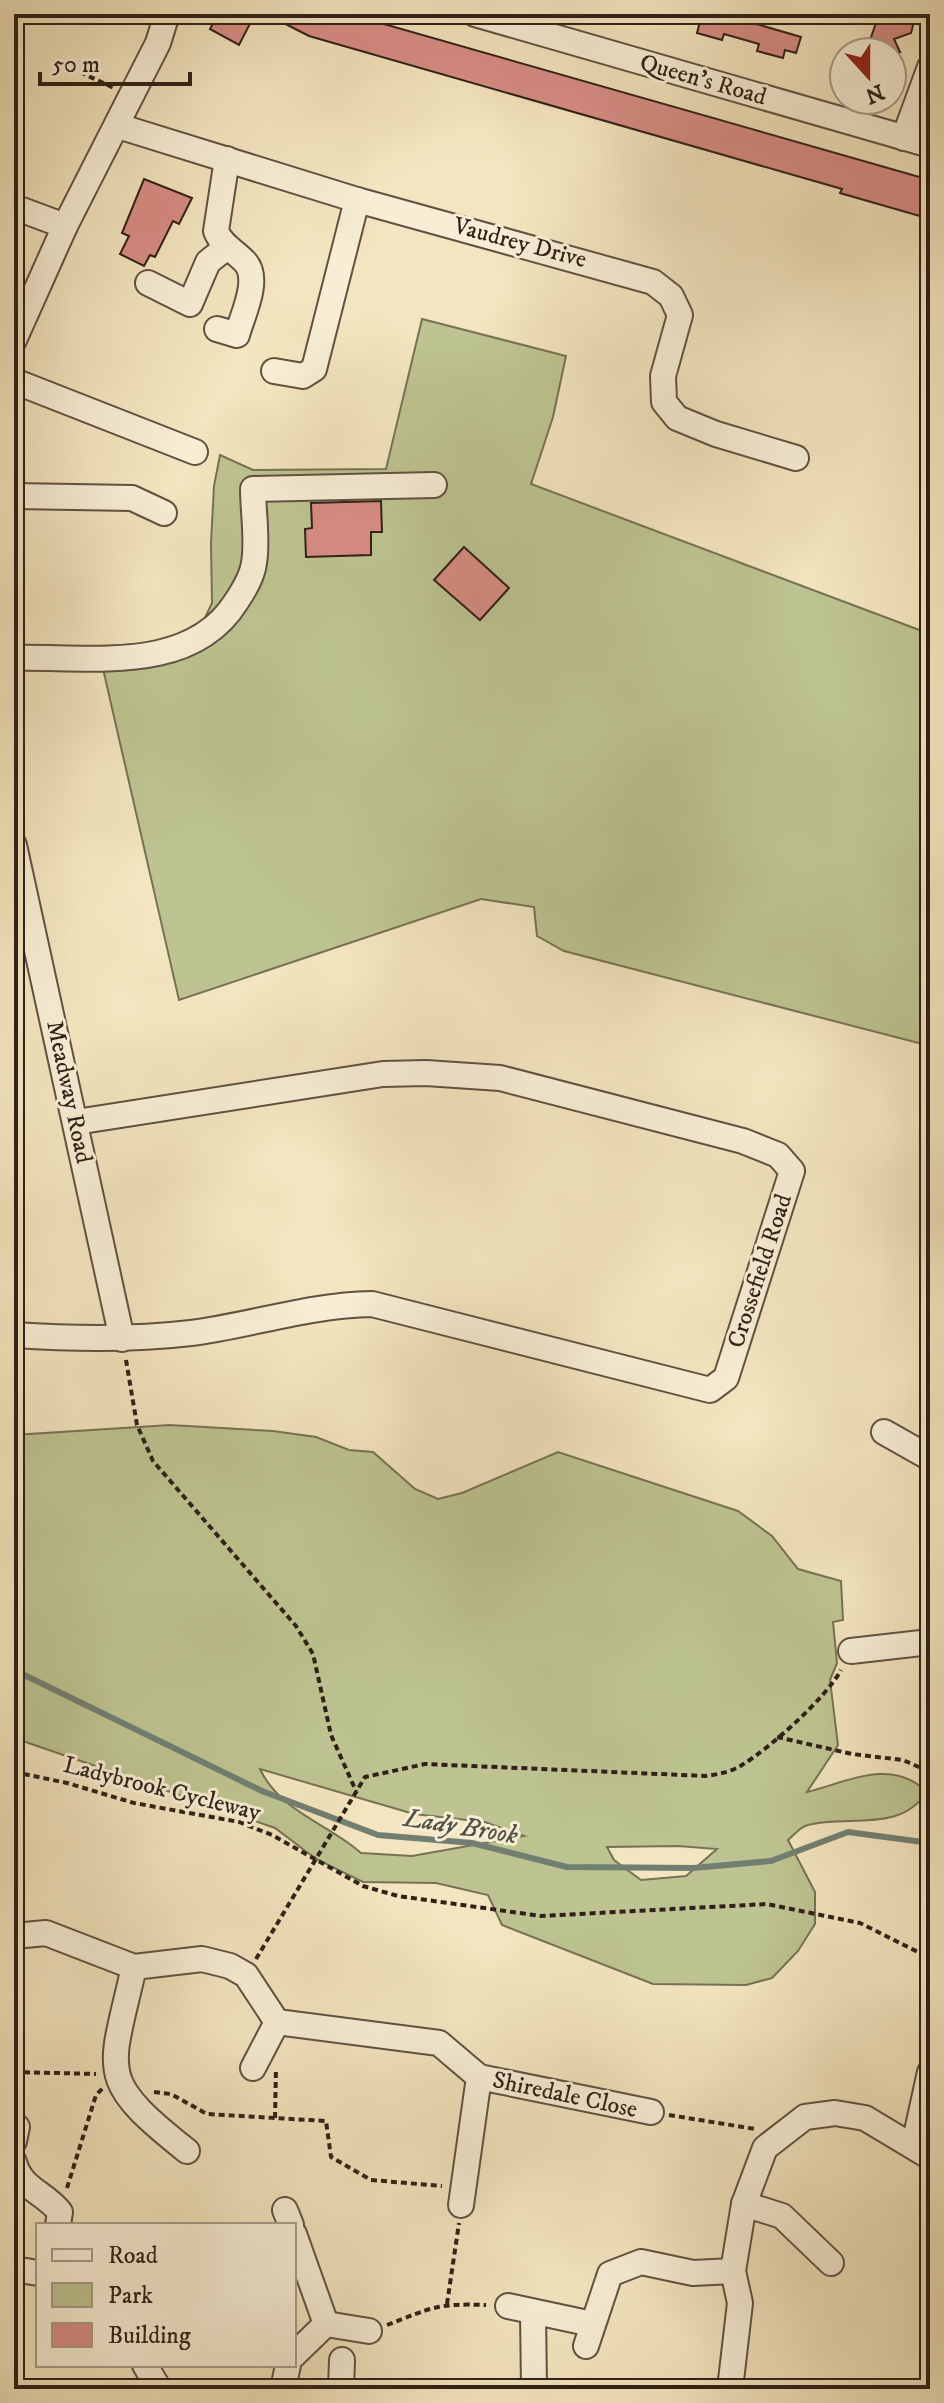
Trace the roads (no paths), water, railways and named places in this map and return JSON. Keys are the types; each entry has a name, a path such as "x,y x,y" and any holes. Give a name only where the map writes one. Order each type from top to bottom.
{"street":[{"name":"Queen's Road","path":"475,14 930,145"},
{"path":"14,340 65,226 118,126 165,22"},
{"path":"904,138 930,67"},
{"name":"Vaudrey Drive","path":"118,126 357,200 653,282 671,296 680,315 663,376 664,402 677,418 716,434 796,458"},
{"path":"217,329 237,335 252,280 245,261 219,239 216,220 227,159"},
{"path":"274,371 303,376 314,369 357,200"},
{"path":"14,207 65,226"},
{"path":"148,283 190,304 208,262 227,247"},
{"path":"14,381 195,452"},
{"path":"14,658 153,655 181,649 209,635 239,598 254,562 253,489 434,485"},
{"path":"14,496 132,498 164,513"},
{"name":"Meadway Road","path":"14,845 122,1339"},
{"name":"Crossefield Road","path":"14,1335 122,1339 192,1332 333,1305 372,1304 710,1390 726,1378 792,1171 778,1155 743,1141 500,1078 383,1074 76,1122"},
{"path":"884,1432 930,1458"},
{"path":"851,1651 930,1642"},
{"path":"14,1936 46,1933 134,1967 202,1959 230,1966 246,1975 277,2022 439,2043 479,2077 463,2196"},
{"path":"134,1967 114,2058 119,2082 144,2117 187,2151"},
{"path":"257,2060 277,2022"},
{"path":"730,2389 740,2303 733,2271 744,2204 760,2158 782,2133 805,2117 835,2113 865,2118 922,2151 930,2072"},
{"name":"Shiredale Close","path":"479,2077 651,2112"},
{"path":"14,2162 20,2180 51,2201 59,2219"},
{"path":"744,2204 782,2216 831,2263"},
{"path":"296,2240 326,2324"},
{"path":"508,2306 533,2312 589,2335 610,2274 641,2262 693,2273 733,2271"},
{"path":"14,2269 36,2273"},
{"path":"533,2312 534,2389"},
{"path":"326,2324 369,2331"},
{"path":"296,2353 326,2324"},
{"path":"341,2389 342,2360"},
{"path":"146,2367 159,2389"},
{"path":"283,2389 288,2367"}],"waterway":[{"name":"Lady Brook","path":"14,1670 262,1791 378,1835 472,1843 567,1867 693,1868 771,1861 848,1832 930,1843"}]}
